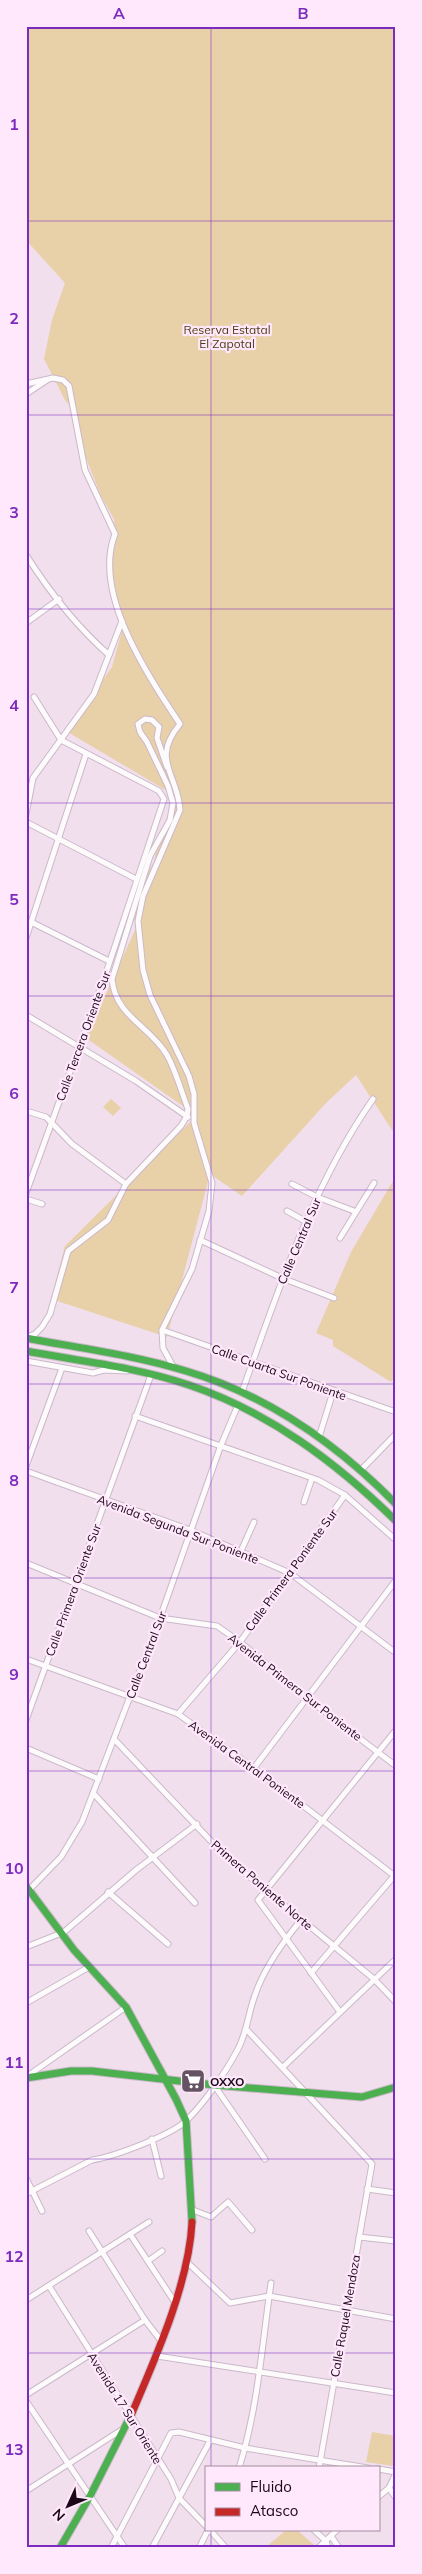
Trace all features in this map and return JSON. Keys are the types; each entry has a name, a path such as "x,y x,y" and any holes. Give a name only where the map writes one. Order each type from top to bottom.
{"street":[{"path":"26,384 47,379 63,380 70,389 73,418 85,470 115,534 111,545 111,586 123,621 147,675 180,724 166,745 168,768"},
{"path":"26,394 47,379"},
{"path":"26,555 39,575 93,641 109,655"},
{"path":"26,623 59,599"},
{"path":"26,790 94,694 123,621"},
{"path":"26,938 86,754 61,740 34,697"},
{"path":"26,1338 35,1334 50,1314 68,1251 108,1220 126,1184 188,1116 188,1109 167,1055 156,1040 120,1006 113,989 112,979 150,856 170,820 173,803 168,786 140,732 138,724 145,719 152,720 158,727 157,738 179,795 180,810 143,896 138,921 144,970 148,987 166,1029 190,1076 194,1094 194,1123 212,1183 212,1196 192,1269 162,1330 163,1348 175,1368"},
{"name":"Calle Tercera Oriente Sur","path":"26,1193 80,1046 164,799 162,794 86,754"},
{"path":"26,814 30,785"},
{"path":"26,822 136,878"},
{"path":"31,922 109,961"},
{"path":"26,1015 80,1046 188,1116 194,1123"},
{"name":"Calle Central Sur","path":"242,1392 282,1278 305,1221 373,1099"},
{"path":"26,1111 46,1117 50,1124 89,1158 126,1184"},
{"path":"340,1238 354,1212 374,1183"},
{"path":"292,1184 317,1197 354,1212"},
{"path":"26,1199 42,1204"},
{"path":"287,1211 305,1221"},
{"path":"200,1240 282,1278 334,1298"},
{"name":"Calle Cuarta Sur Poniente","path":"162,1330 253,1361 333,1392 396,1412"},
{"path":"26,1338 139,1359 175,1368 242,1392 319,1437 361,1470 396,1504"},
{"path":"26,1351 137,1371 189,1385 238,1405 262,1417 312,1449 357,1483 396,1521"},
{"path":"26,1361 93,1373 104,1370 118,1372 137,1371"},
{"path":"26,1466 62,1368"},
{"name":"Calle Primera Oriente Sur","path":"26,1720 45,1665 77,1584 150,1375"},
{"path":"319,1437 333,1392"},
{"name":"Calle Central Sur","path":"27,1890 61,1857 72,1842 99,1780 160,1618 220,1445 238,1405"},
{"path":"135,1416 312,1478 345,1495 396,1540"},
{"path":"361,1470 396,1434"},
{"name":"Avenida Segunda Sur Poniente","path":"26,1472 190,1530 290,1573 396,1653"},
{"path":"304,1502 312,1478"},
{"name":"Calle Primera Poniente Sur","path":"178,1714 240,1642 345,1495"},
{"path":"241,1551 254,1522"},
{"name":"Avenida Primera Sur Poniente","path":"26,1563 160,1618 217,1626 240,1642 308,1699 396,1766"},
{"path":"254,1768 308,1699 396,1580"},
{"name":"Avenida Central Poniente","path":"26,1659 130,1695 178,1714 254,1768 395,1876"},
{"path":"340,2012 258,1900 396,1730"},
{"name":"Primera Poniente Norte","path":"114,1739 197,1824 228,1859 374,1979 396,2002"},
{"path":"26,1748 99,1780"},
{"path":"93,1793 195,1903"},
{"path":"26,1947 64,1932 108,1892 197,1824"},
{"path":"311,1973 395,1876"},
{"path":"27,1890 89,1967 126,2007 164,2078 186,2121 193,2210 193,2232 187,2262 157,2356 130,2417 90,2496 60,2548"},
{"path":"108,1892 168,1944"},
{"path":"26,2194 92,2160 102,2159 152,2140 186,2121 214,2085 238,2049 247,2030 254,1997 260,1982 285,1939 301,1920"},
{"path":"283,2067 396,1959"},
{"path":"26,2002 89,1967"},
{"path":"26,2078 126,2007"},
{"path":"247,2030 307,2093"},
{"path":"26,2078 71,2071 362,2097 376,2095 396,2087"},
{"path":"214,2085 265,2159"},
{"name":"Calle Raquel Mendoza","path":"307,2093 372,2164 319,2466"},
{"path":"152,2140 161,2176"},
{"path":"26,2178 42,2211"},
{"path":"368,2189 396,2192"},
{"path":"193,2210 211,2217 228,2202 252,2230"},
{"path":"26,2300 149,2222"},
{"path":"89,2230 145,2320 162,2342"},
{"path":"130,2234 175,2302"},
{"path":"359,2237 396,2241"},
{"path":"148,2261 162,2251"},
{"path":"187,2262 230,2303 269,2296 396,2319"},
{"path":"240,2466 260,2372 272,2283"},
{"name":"Avenida 17 Sur Oriente","path":"49,2286 158,2459 179,2498 205,2525"},
{"path":"26,2395 145,2320"},
{"path":"157,2356 396,2393"},
{"path":"26,2401 125,2548"},
{"path":"26,2491 123,2429"},
{"path":"111,2548 171,2433 179,2432 245,2448 356,2466"},
{"path":"152,2548 210,2441"},
{"path":"380,2470 396,2473 389,2488 380,2495"},
{"path":"389,2488 396,2498"},
{"path":"198,2548 208,2532"},
{"path":"211,2532 226,2548"},
{"path":"316,2532 326,2541 328,2548"},
{"path":"318,2548 335,2532"},
{"path":"331,2536 339,2548"}],"green space":[{"name":"Reserva Estatal El Zapotal","path":"26,26 396,26 396,1136 356,1075 326,1103 242,1196 210,1174 167,1337 51,1299 65,1246 191,1121 190,1111 86,1038 136,928 134,919 148,873 154,862 157,847 169,828 174,795 66,731 112,667 123,627 109,581 115,537 114,519 101,496 84,453 74,411 65,400 44,359 52,320 65,283 26,240"},
{"path":"111,1099 121,1108 113,1116 103,1107"},
{"path":"396,1176 396,1375 391,1382 333,1346 333,1340 316,1333 351,1252"},
{"path":"372,2432 396,2436 393,2466 366,2462"},
{"path":"284,2532 299,2532 314,2545 311,2548 265,2548"}],"traffic: fast":[{"path":"26,1338 166,1365 216,1381 245,1393 299,1424 325,1442 350,1461 396,1504"},
{"path":"26,1351 108,1365 169,1379 218,1396 247,1409 274,1424 325,1459 396,1521"},
{"path":"26,1886 74,1950 126,2007 176,2099 186,2121 192,2222"},
{"path":"26,2078 71,2071 92,2071 214,2085 362,2097 396,2087"},
{"path":"60,2548 90,2496 132,2413"}],"traffic: jam":[{"path":"132,2413 161,2344 178,2294 190,2245 192,2222"}],"place":[{"name":"OXXO","path":"193,2081"}]}
